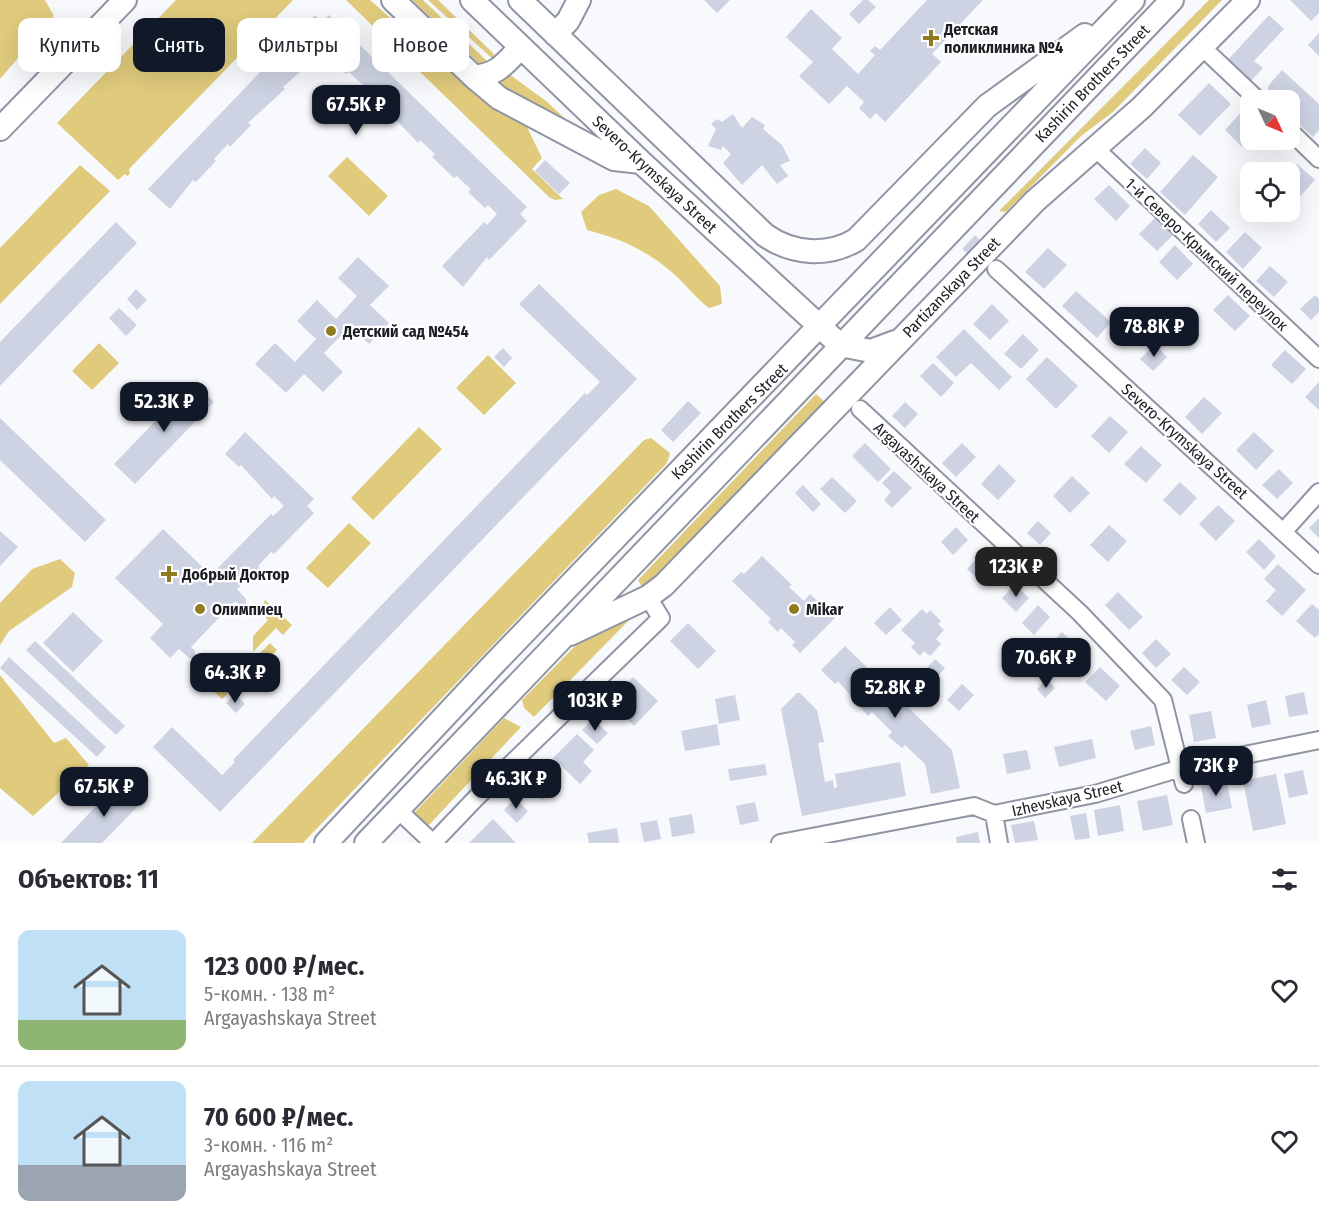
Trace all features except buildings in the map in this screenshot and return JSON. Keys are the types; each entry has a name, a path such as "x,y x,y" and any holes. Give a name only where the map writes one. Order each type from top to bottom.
{"main road":[{"path":"0,129 125,0"},
{"path":"393,0 499,98 614,159 640,162"},
{"name":"Severo-Krymskaya Street","path":"472,0 640,162 840,345"},
{"name":"Severo-Krymskaya Street","path":"520,0 765,235 787,247 828,252 851,244 866,233 987,106 1132,1"},
{"path":"555,33 568,21 579,0"},
{"name":"Kashirin Brothers Street","path":"366,843 1172,0"},
{"name":"Partizanskaya Street","path":"656,591 1035,201 1096,149 1248,0"},
{"name":"Kashirin Brothers Street","path":"326,843 489,668 1132,1"},
{"path":"474,77 490,75 499,70 521,47"},
{"path":"840,345 871,351 897,341"},
{"path":"558,640 656,591"}],"street":[{"path":"1202,47 1247,90"},
{"path":"1300,141 1319,159"},
{"name":"1-й Северо-Крымский переулок","path":"1096,149 1319,359"},
{"name":"Severo-Krymskaya Street","path":"996,269 1319,565"},
{"name":"Argayashskaya Street","path":"860,409 1080,613 1163,700 1183,776"},
{"path":"1284,531 1319,492"},
{"path":"397,809 433,843 476,798 661,618 656,591"},
{"name":"Izhevskaya Street","path":"788,842 974,806 994,814 1183,776 1319,740"},
{"path":"994,814 999,843"},
{"path":"1191,819 1196,843"}],"shaded area":[{"path":"0,0 45,0 54,16 52,18 18,18 18,58 0,79"},
{"path":"176,0 293,0 276,18 237,18 237,58 225,70 225,18 159,18"},
{"path":"346,0 370,0 390,18 372,18 372,25"},
{"path":"412,0 423,0 442,18 431,18"},
{"path":"428,0 438,0 457,18 448,18"},
{"path":"1209,0 1222,0 1113,112 1081,136 1006,212 999,211"},
{"path":"469,30 493,53 495,61 469,37"},
{"path":"133,44 133,72 223,72 129,169 130,174 127,176 125,174 118,180 57,123 106,72 121,72 121,57"},
{"path":"469,44 491,65 481,65 469,54"},
{"path":"420,72 452,72 494,109 526,125 542,158 532,169 563,199 555,200 549,197"},
{"path":"509,74 546,101 582,134 506,90 499,83"},
{"path":"347,157 388,196 369,216 328,176"},
{"path":"80,165 110,191 0,304 0,248"},
{"path":"616,189 649,206 720,286 722,304 709,308 655,259 612,237 587,230 581,212 599,195"},
{"path":"99,343 119,363 92,390 72,371"},
{"path":"488,355 516,383 484,415 456,388"},
{"path":"816,394 826,403 660,577 642,587 638,580"},
{"path":"419,427 442,449 373,520 351,498"},
{"path":"651,438 670,453 667,463 303,843 252,843 644,440"},
{"path":"349,523 371,543 328,588 306,568"},
{"path":"60,559 75,573 72,587 9,631 0,645 0,603 32,569"},
{"path":"265,600 292,625 283,635 276,628 253,652 253,636 268,620 260,611"},
{"path":"635,614 534,717 524,708 522,700 579,642"},
{"path":"270,643 277,650 249,678 242,671"},
{"path":"227,663 241,664 227,679 234,687 222,699 198,677 205,673 213,678 219,671 223,675 226,672 223,668"},
{"path":"0,675 54,743 66,738 89,765 33,816 0,788"},
{"path":"504,718 521,727 428,826 414,813"}],"place":[{"name":"Детская поликлиника №4","path":"931,38"},
{"name":"Детский сад №454","path":"331,331"},
{"name":"Добрый Доктор","path":"169,574"},
{"name":"Олимпиец","path":"200,609"},
{"name":"Mikar","path":"794,609"}]}
